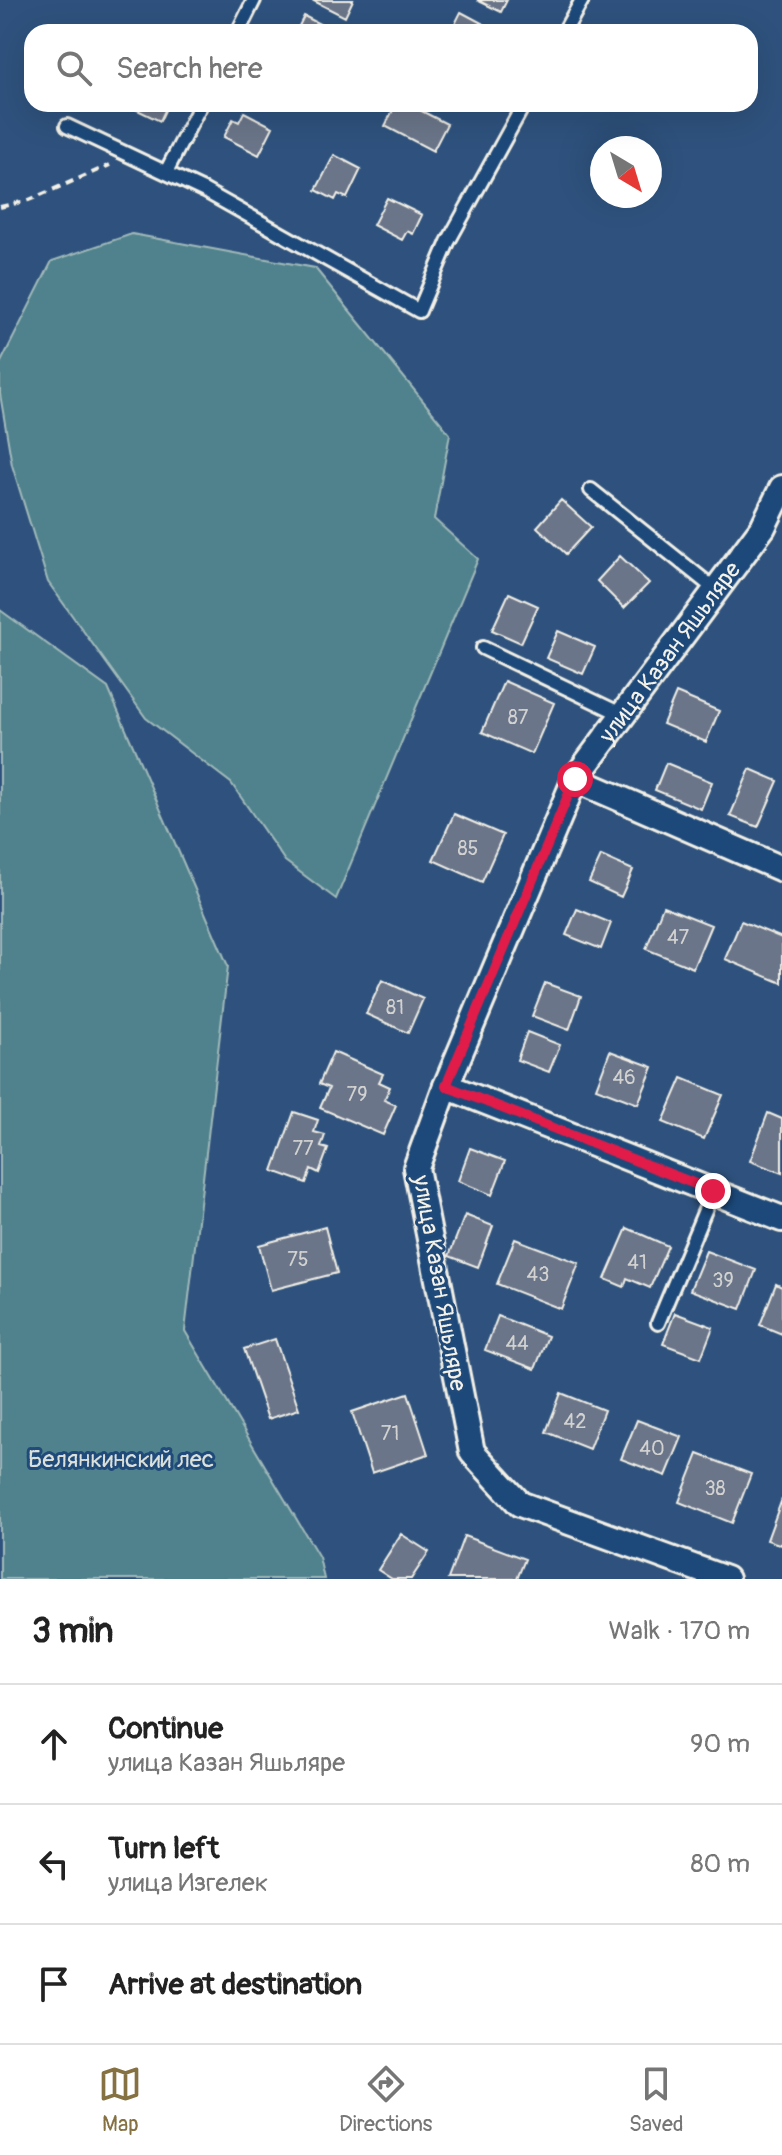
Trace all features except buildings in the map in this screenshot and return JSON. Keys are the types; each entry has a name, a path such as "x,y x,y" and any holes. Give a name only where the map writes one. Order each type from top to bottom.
{"street":[{"name":"улица Казан Яшьляре","path":"726,1579 520,1504 472,1452 416,1168 446,1086 575,779 716,590 772,532 782,488"},
{"path":"575,779 782,869"},
{"path":"446,1086 782,1219"}],"lane":[{"path":"242,24 254,0"},
{"path":"568,24 582,0"},
{"path":"166,172 197,112"},
{"path":"67,126 205,191 419,311 448,242 520,112"},
{"path":"591,490 716,590"},
{"path":"483,648 623,715"},
{"path":"658,1323 713,1191"}],"path":[{"path":"0,207 29,200 131,156"}],"green space":[{"path":"132,234 315,268 450,434 434,519 478,559 336,899 285,861 231,783 146,718 48,582 12,465 0,394 0,364 52,261"},
{"name":"Белянкинский лес","path":"0,610 108,688 228,966 185,1331 319,1557 324,1579 0,1579"}],"route":[{"path":"575,779 446,1086 713,1191"}]}
